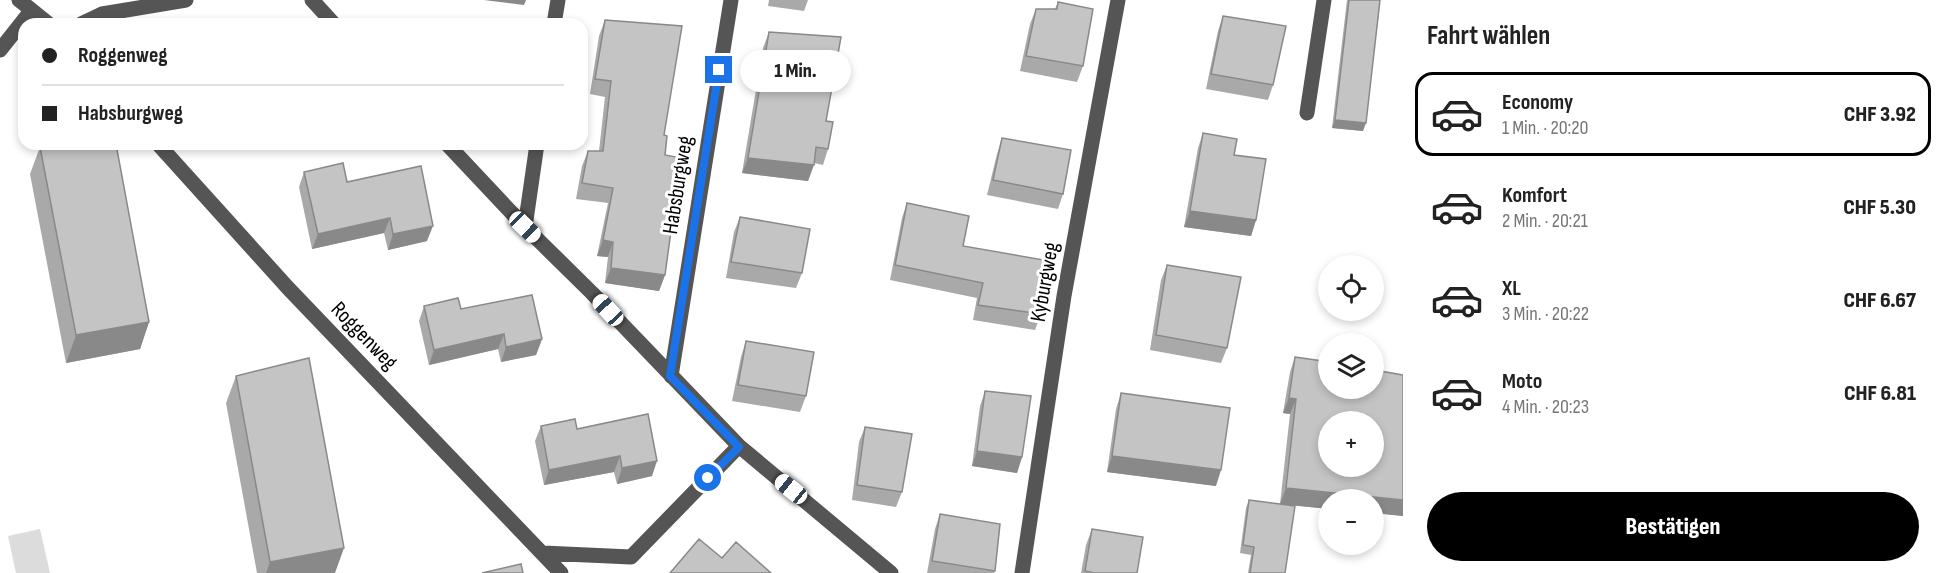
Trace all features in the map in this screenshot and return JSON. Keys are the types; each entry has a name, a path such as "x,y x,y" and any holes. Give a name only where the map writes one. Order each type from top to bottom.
{"street":[{"path":"94,18 102,14 186,0"},
{"path":"312,0 328,18"},
{"path":"555,18 558,0"},
{"name":"Habsburgweg","path":"670,376 730,0"},
{"name":"Kyburgweg","path":"1022,573 1064,296 1118,0"},
{"path":"1307,113 1324,0"},
{"path":"0,50 25,5 41,18"},
{"name":"Roggenweg","path":"163,150 288,288 561,573"},
{"path":"453,150 739,447 891,573"},
{"path":"525,227 536,150"},
{"path":"543,553 632,557 739,447"}],"shaded area":[{"path":"40,529 50,573 16,573 8,536"}],"building":[{"path":"1349,0 1380,0 1366,123 1335,120"},
{"path":"1058,2 1093,9 1083,66 1026,56 1036,9 1057,9"},
{"path":"1223,16 1286,26 1273,85 1211,74"},
{"path":"605,20 682,26 664,135 667,136 665,155 681,158 665,275 611,268 613,242 603,240 613,188 582,183 588,151 603,151 611,81 595,79"},
{"path":"769,32 841,37 826,121 833,122 828,149 816,147 814,165 748,158"},
{"path":"1203,133 1237,139 1234,155 1266,159 1256,220 1190,211"},
{"path":"1002,138 1071,150 1063,194 993,180"},
{"path":"41,150 117,150 149,322 76,335"},
{"path":"343,163 347,182 421,166 433,226 393,234 390,218 318,234 304,172"},
{"path":"907,203 969,216 963,246 1050,261 1041,314 978,305 983,283 895,265"},
{"path":"740,217 810,229 802,273 731,262"},
{"path":"1167,265 1241,277 1227,348 1156,335"},
{"path":"532,295 542,339 506,347 504,334 434,350 424,306 458,298 461,309"},
{"path":"746,341 814,352 806,396 738,385"},
{"path":"1295,357 1318,360 1318,399 1384,399 1384,372 1403,375 1403,500 1384,498 1384,489 1318,489 1318,491 1286,488 1296,399 1289,398"},
{"path":"309,358 344,548 270,562 236,376"},
{"path":"985,391 1031,396 1022,457 977,451"},
{"path":"1121,393 1230,408 1221,470 1112,456"},
{"path":"648,414 657,461 622,468 620,456 549,470 541,426 575,419 577,429"},
{"path":"865,427 912,434 902,492 857,485"},
{"path":"1249,500 1295,506 1285,573 1250,573 1254,547 1243,545"},
{"path":"940,514 1000,524 995,571 932,561"},
{"path":"1092,529 1143,537 1137,573 1085,571"},
{"path":"699,539 722,558 736,542 771,573 670,573"},
{"path":"521,564 523,573 482,573"}],"route":[{"path":"708,478 739,447 670,376 719,70"}]}
